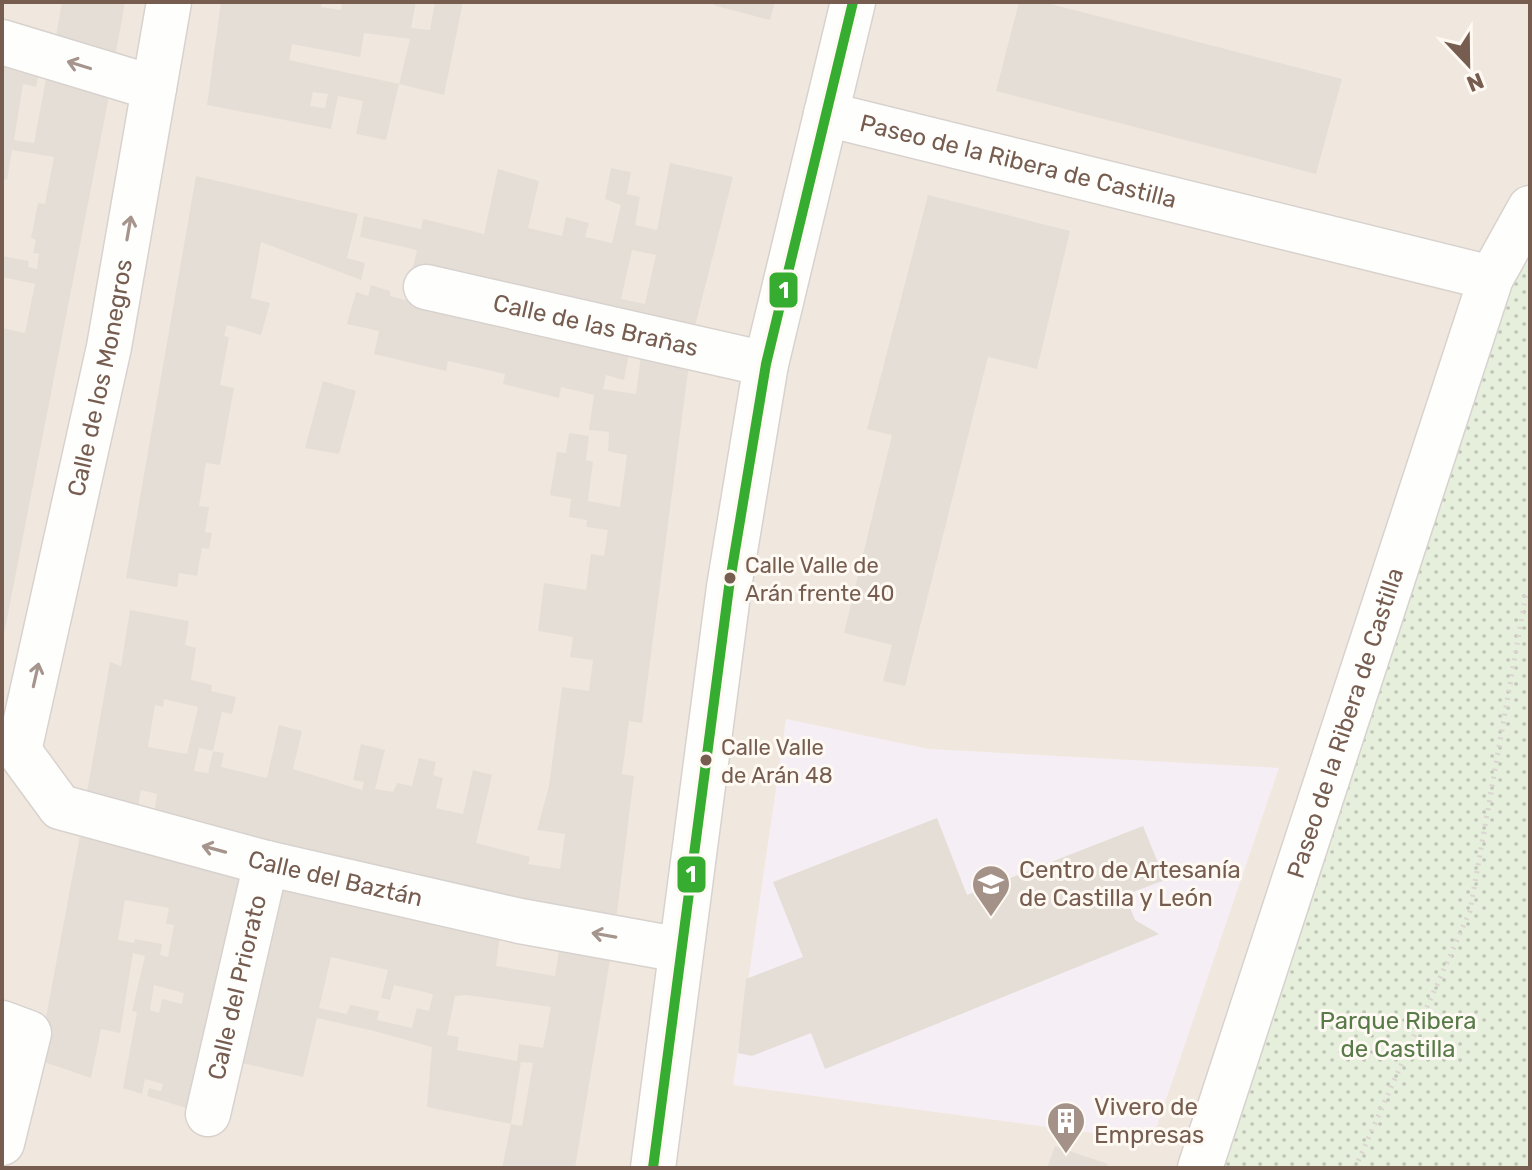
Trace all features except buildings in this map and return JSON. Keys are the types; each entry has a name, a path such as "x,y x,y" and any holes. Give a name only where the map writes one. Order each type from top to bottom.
{"street":[{"name":"Calle de los Monegros","path":"8,753 109,347 169,2"},
{"path":"653,1168 729,587 766,364 853,2"},
{"path":"2,42 154,88"},
{"name":"Paseo de la Ribera de Castilla","path":"826,114 1491,278"},
{"name":"Paseo de la Ribera de Castilla","path":"1200,1168 1491,278 1530,208"},
{"name":"Calle de las Brañas","path":"426,287 766,364"},
{"name":"Calle del Baztán","path":"8,753 60,807 266,863 520,921 681,950"},
{"name":"Calle del Priorato","path":"208,1114 266,863"},
{"path":"2,1023 29,1033 2,1143"}],"path":[{"path":"1355,1168 1470,911 1526,594 1530,590"}],"shaded area":[{"path":"2,2 1530,2 1530,1168 2,1168"},
{"name":"Centro de Artesanía de Castilla y León","path":"786,719 929,749 1279,768 1152,1141 733,1085"}],"green space":[{"name":"Parque Ribera de Castilla","path":"1530,245 1530,1168 1216,1168 1506,289"}],"transit line":[{"name":"1","path":"653,1168 729,587 766,364 853,2"}],"place":[{"name":"Calle Valle de Arán frente 40","path":"730,578"},
{"name":"Calle Valle de Arán 48","path":"706,760"},
{"name":"Centro de Artesanía de Castilla y León","path":"991,918"},
{"name":"Vivero de Empresas","path":"1066,1155"}]}
